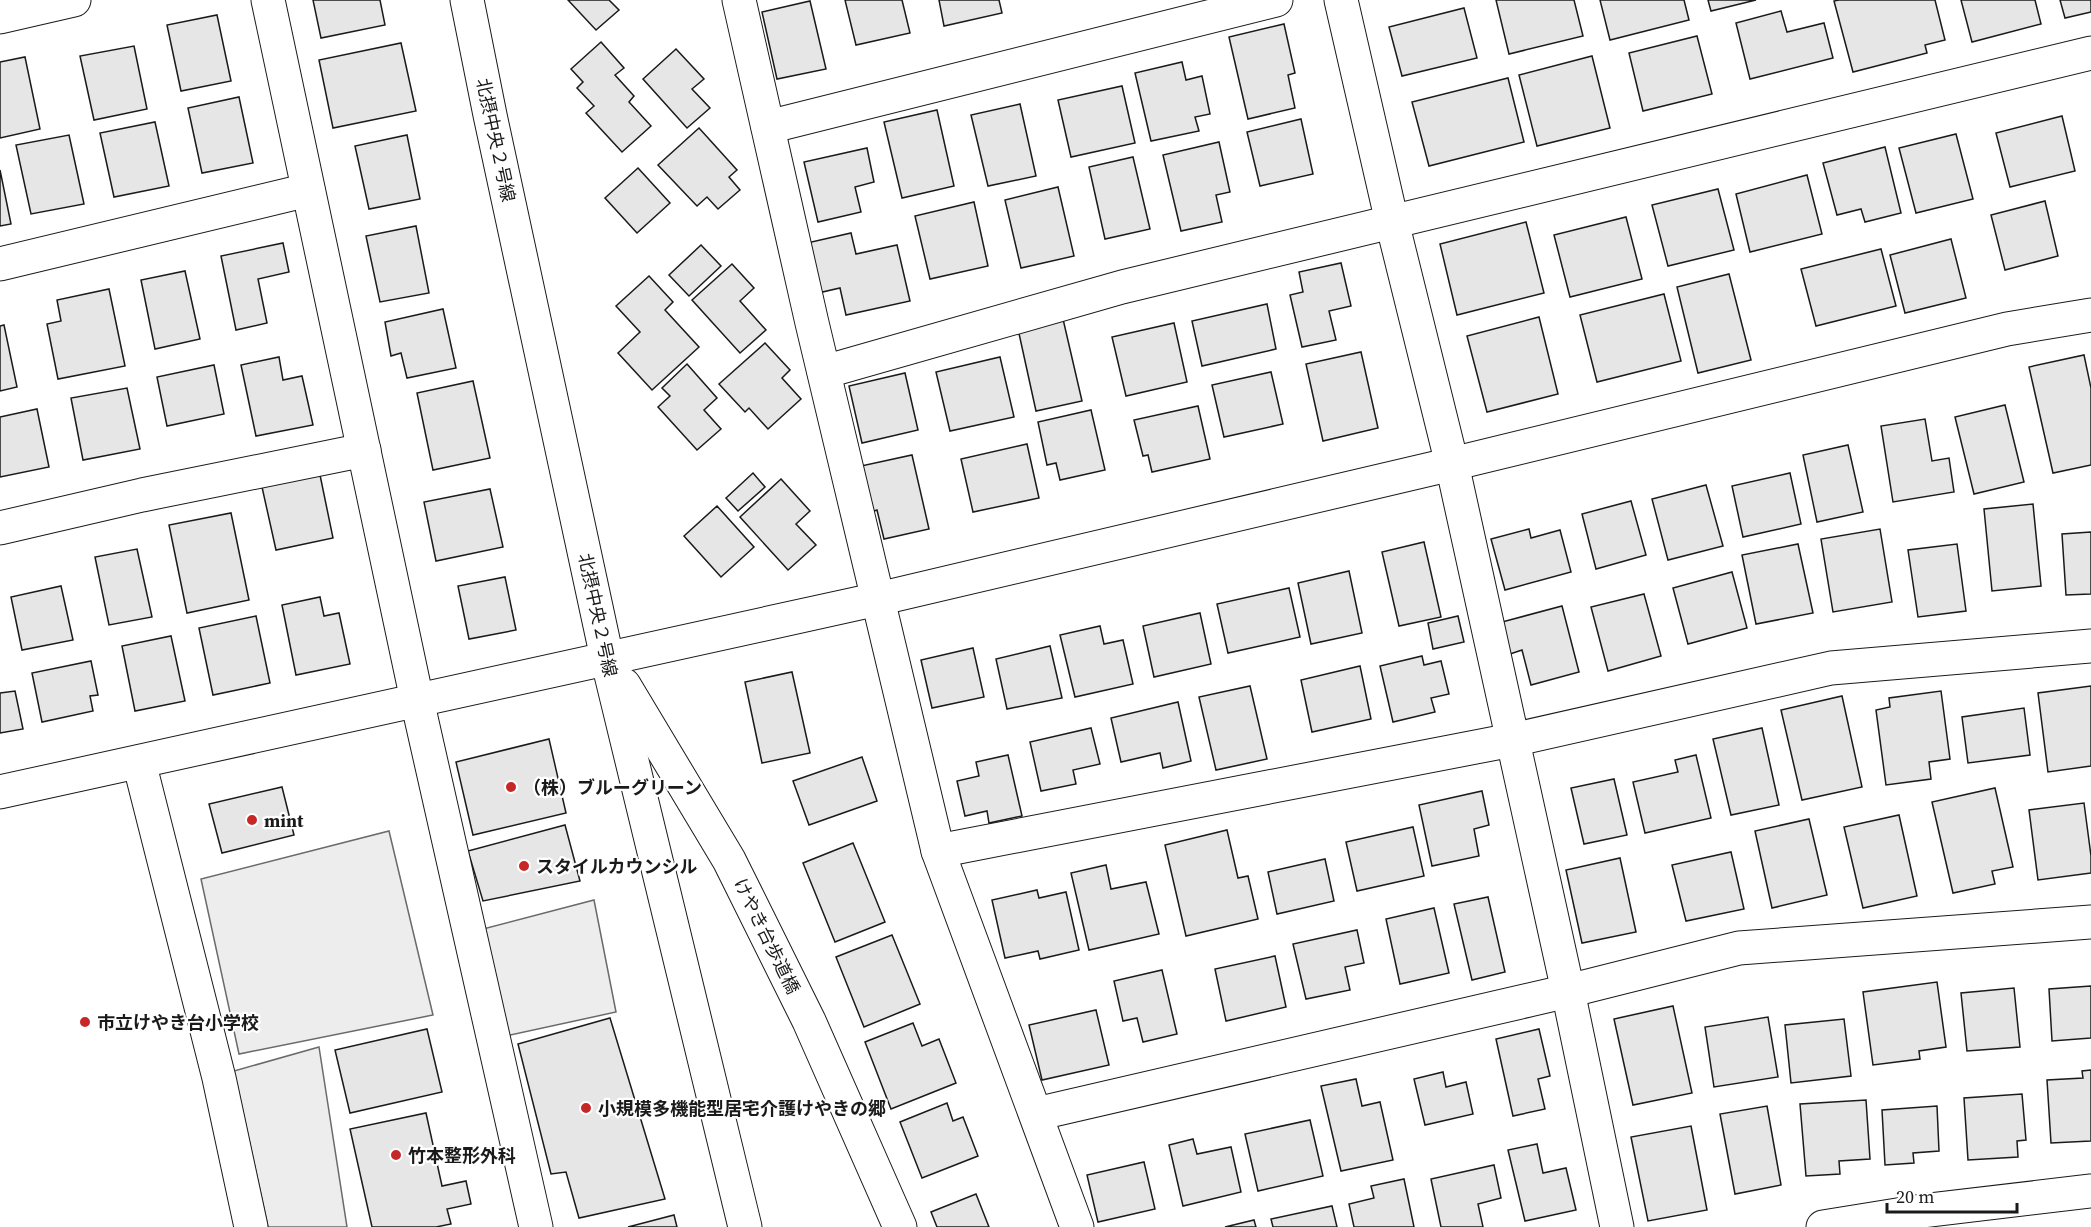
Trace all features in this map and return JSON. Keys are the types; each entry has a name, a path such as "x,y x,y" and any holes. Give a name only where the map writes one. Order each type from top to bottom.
{"street":[{"path":"0,17 74,0"},
{"path":"268,0 417,700 536,1227"},
{"name":"北摂中央２号線","path":"467,0 607,658 746,1227"},
{"path":"739,0 824,372 938,850 1077,1227"},
{"path":"768,127 1276,0"},
{"path":"1341,0 1392,222 1452,464 1568,991 1617,1227"},
{"path":"824,372 1122,287 2091,53"},
{"path":"0,264 308,190"},
{"path":"0,792 878,599 1452,464 2007,329 2091,315"},
{"path":"0,528 142,495 364,450"},
{"path":"938,850 1512,740 1831,668 2091,646"},
{"name":"けやき台歩道橋","path":"607,658 729,860 809,1021 900,1227"},
{"path":"139,762 219,1078 251,1227"},
{"path":"1036,1113 1568,991 1739,948 2091,922"},
{"path":"1823,1227 1922,1211 2091,1191"}],"shaded area":[{"path":"389,831 433,1015 239,1054 201,879"},
{"path":"594,900 616,1012 506,1036 483,929"},
{"path":"319,1047 347,1227 268,1227 234,1071"}],"building":[{"path":"313,0 380,0 385,25 321,38"},
{"path":"568,0 609,0 619,10 596,30"},
{"path":"845,0 902,0 910,33 856,45"},
{"path":"939,0 999,0 1002,13 944,26"},
{"path":"1496,0 1574,0 1583,36 1509,54"},
{"path":"1600,0 1684,0 1689,20 1610,40"},
{"path":"1708,0 1756,0 1711,11"},
{"path":"1935,0 1945,40 1925,45 1927,53 1853,72 1834,1"},
{"path":"1961,0 2035,0 2041,24 1972,42"},
{"path":"2060,0 2091,0 2091,12 2065,18"},
{"path":"810,1 826,69 777,79 762,12"},
{"path":"1464,8 1477,58 1402,76 1389,27"},
{"path":"1781,11 1787,32 1824,23 1833,58 1750,79 1736,23"},
{"path":"217,15 231,81 181,91 167,25"},
{"path":"1284,24 1295,73 1288,75 1295,108 1248,119 1229,37"},
{"path":"1697,36 1712,94 1643,111 1629,53"},
{"path":"601,42 624,68 615,75 634,96 629,102 651,126 622,152 586,113 594,106 577,88 583,82 571,69"},
{"path":"401,43 416,111 333,128 319,60"},
{"path":"134,46 147,109 94,120 80,56"},
{"path":"676,49 704,79 692,89 710,108 687,128 643,79"},
{"path":"1592,56 1610,128 1537,146 1519,75"},
{"path":"25,57 40,129 0,138 0,62"},
{"path":"1182,62 1186,80 1202,76 1210,114 1195,117 1199,131 1151,141 1135,73"},
{"path":"1508,78 1524,142 1429,166 1412,102"},
{"path":"1122,86 1135,143 1071,157 1058,100"},
{"path":"239,97 253,163 202,173 188,108"},
{"path":"1020,104 1036,176 988,186 971,115"},
{"path":"937,110 954,186 902,198 884,122"},
{"path":"2062,116 2075,171 2010,187 1996,133"},
{"path":"1301,119 1313,174 1260,186 1247,132"},
{"path":"155,122 169,186 114,197 100,133"},
{"path":"699,128 737,170 729,177 740,190 718,209 707,197 697,206 658,165"},
{"path":"1956,134 1973,199 1916,213 1899,148"},
{"path":"69,135 84,204 31,214 16,145"},
{"path":"407,135 420,199 369,209 355,146"},
{"path":"1219,142 1230,192 1216,195 1222,222 1181,231 1163,155"},
{"path":"1885,147 1901,213 1865,222 1861,209 1837,215 1823,163"},
{"path":"867,148 874,182 855,187 861,212 818,222 804,162"},
{"path":"1133,157 1150,229 1105,239 1089,167"},
{"path":"638,168 670,203 637,233 605,198"},
{"path":"0,170 11,224 0,226"},
{"path":"1807,175 1822,234 1750,252 1736,194"},
{"path":"1058,187 1074,256 1021,268 1005,200"},
{"path":"1718,189 1734,250 1668,266 1652,205"},
{"path":"2045,201 2058,256 2005,270 1991,215"},
{"path":"974,202 988,266 930,279 915,216"},
{"path":"1626,217 1642,279 1570,297 1554,235"},
{"path":"1526,222 1544,293 1457,315 1440,244"},
{"path":"416,226 429,293 380,302 366,236"},
{"path":"851,233 856,254 897,245 910,301 846,315 840,288 818,293 807,243"},
{"path":"1951,239 1966,298 1905,313 1890,255"},
{"path":"283,243 289,272 258,279 267,323 236,330 221,256"},
{"path":"701,245 721,266 689,296 669,275"},
{"path":"1881,249 1896,306 1816,326 1801,269"},
{"path":"1341,263 1351,306 1329,311 1336,340 1302,347 1290,295 1303,292 1299,272"},
{"path":"732,264 754,288 740,301 766,330 740,353 692,300"},
{"path":"185,271 200,339 155,349 141,280"},
{"path":"1729,274 1751,360 1698,373 1677,287"},
{"path":"649,276 673,302 665,310 699,347 652,390 618,353 640,332 616,306"},
{"path":"109,289 125,366 58,379 47,324 61,321 57,300"},
{"path":"1664,294 1681,361 1597,382 1580,315"},
{"path":"1267,304 1276,349 1202,366 1192,321"},
{"path":"443,309 456,368 407,378 401,353 391,356 385,322"},
{"path":"1539,317 1558,394 1487,412 1467,336"},
{"path":"1063,319 1082,401 1036,411 1018,329"},
{"path":"1174,323 1187,382 1126,396 1112,337"},
{"path":"4,325 17,387 0,391 0,326"},
{"path":"765,343 790,370 782,378 801,399 768,429 749,408 745,412 719,384"},
{"path":"1361,352 1378,428 1323,441 1306,364"},
{"path":"2084,355 2091,388 2091,465 2053,473 2029,367"},
{"path":"279,357 283,380 302,376 313,425 256,436 241,365"},
{"path":"1000,357 1014,417 950,431 936,372"},
{"path":"687,364 717,398 704,410 721,429 697,450 658,407 670,396 662,388"},
{"path":"214,365 224,414 167,426 157,377"},
{"path":"1271,372 1283,424 1224,437 1212,385"},
{"path":"905,373 918,430 862,443 849,386"},
{"path":"473,381 490,458 433,470 417,393"},
{"path":"127,388 140,449 83,460 71,398"},
{"path":"2005,405 2024,482 1974,494 1955,417"},
{"path":"1198,406 1210,459 1152,472 1148,455 1143,456 1134,420"},
{"path":"37,409 49,467 0,477 0,417"},
{"path":"1091,410 1105,470 1060,480 1056,463 1047,465 1038,422"},
{"path":"1925,419 1932,461 1949,458 1954,492 1893,502 1881,426"},
{"path":"1027,444 1039,498 973,512 961,459"},
{"path":"1848,445 1863,512 1817,522 1803,455"},
{"path":"912,455 929,529 884,539 877,510 871,512 861,466"},
{"path":"753,473 765,487 738,511 726,498"},
{"path":"1790,473 1801,524 1743,537 1732,486"},
{"path":"320,475 333,538 276,550 262,487"},
{"path":"781,479 810,511 796,524 816,545 788,570 740,517"},
{"path":"1706,485 1723,546 1668,560 1652,499"},
{"path":"490,489 503,547 436,561 424,502"},
{"path":"1631,501 1646,555 1596,569 1582,514"},
{"path":"2033,504 2041,586 1992,591 1984,509"},
{"path":"717,506 754,547 721,577 684,536"},
{"path":"231,513 249,600 187,613 169,525"},
{"path":"1529,529 1531,538 1560,530 1571,572 1505,590 1491,539"},
{"path":"1880,529 1892,602 1833,612 1821,539"},
{"path":"2091,532 2091,594 2066,595 2062,534"},
{"path":"1424,542 1441,617 1399,626 1382,552"},
{"path":"1798,544 1813,613 1756,624 1742,555"},
{"path":"1957,544 1966,611 1918,617 1908,550"},
{"path":"137,549 152,617 109,625 95,557"},
{"path":"1349,571 1362,633 1311,644 1298,583"},
{"path":"1732,572 1747,628 1688,644 1673,588"},
{"path":"505,577 516,630 469,639 458,586"},
{"path":"61,586 73,640 22,650 11,597"},
{"path":"1289,588 1300,637 1228,653 1217,604"},
{"path":"1644,594 1661,656 1608,671 1591,607"},
{"path":"320,597 324,616 339,613 350,664 296,675 282,605"},
{"path":"1562,606 1579,672 1531,685 1522,650 1510,654 1502,622"},
{"path":"1200,613 1211,664 1154,677 1143,626"},
{"path":"256,616 270,683 213,695 199,628"},
{"path":"1458,616 1464,642 1433,649 1428,623"},
{"path":"1100,626 1104,644 1123,640 1133,684 1075,697 1060,635"},
{"path":"171,636 185,701 135,711 122,646"},
{"path":"1050,646 1062,698 1007,709 996,659"},
{"path":"973,648 984,697 932,708 921,660"},
{"path":"1422,656 1424,665 1441,661 1449,694 1431,698 1435,712 1393,722 1380,666"},
{"path":"91,661 98,695 90,696 93,711 42,722 32,673"},
{"path":"1360,666 1371,719 1312,732 1301,680"},
{"path":"792,672 810,753 762,763 745,682"},
{"path":"1250,686 1267,759 1216,770 1199,697"},
{"path":"2091,686 2091,766 2048,772 2038,693"},
{"path":"15,691 23,729 0,733 0,693"},
{"path":"1941,691 1950,759 1929,762 1931,779 1886,785 1876,710 1890,707 1889,698"},
{"path":"1842,696 1862,787 1802,800 1781,710"},
{"path":"1178,702 1191,761 1163,768 1160,753 1121,762 1111,718"},
{"path":"2024,708 2030,755 1968,763 1962,717"},
{"path":"1091,728 1100,764 1073,770 1076,784 1041,791 1030,742"},
{"path":"1762,728 1779,805 1731,815 1713,739"},
{"name":"（株）ブルーグリーン","path":"549,739 566,813 473,835 456,762"},
{"path":"1008,755 1022,816 989,823 987,811 965,816 957,781 979,776 976,762"},
{"path":"1696,755 1711,818 1645,833 1633,782 1678,772 1675,760"},
{"path":"862,757 877,801 809,825 793,781"},
{"path":"1614,779 1627,835 1584,844 1571,788"},
{"name":"mint","path":"282,787 294,835 222,853 209,804"},
{"path":"1995,788 2013,867 1992,871 1995,884 1953,893 1932,802"},
{"path":"1482,791 1489,825 1474,829 1479,856 1432,866 1419,805"},
{"path":"2084,803 2091,873 2038,880 2029,810"},
{"path":"1899,815 1917,896 1863,908 1844,827"},
{"path":"1809,819 1827,895 1772,908 1755,831"},
{"name":"スタイルカウンシル","path":"565,825 580,881 483,901 468,851"},
{"path":"1413,827 1424,876 1357,891 1346,842"},
{"path":"1227,830 1238,878 1248,876 1258,919 1186,936 1165,845"},
{"path":"853,843 885,922 835,942 803,863"},
{"path":"1731,852 1744,909 1686,921 1672,865"},
{"path":"1620,858 1636,932 1582,943 1566,870"},
{"path":"1325,859 1334,901 1277,914 1268,872"},
{"path":"1106,865 1111,889 1146,882 1159,934 1089,950 1071,873"},
{"path":"1037,890 1039,898 1066,892 1079,950 1040,959 1038,951 1005,958 992,900"},
{"path":"1488,897 1505,972 1472,980 1454,904"},
{"path":"1434,908 1449,973 1400,984 1386,919"},
{"path":"1357,930 1364,963 1345,967 1350,990 1306,999 1293,944"},
{"path":"892,935 920,1004 864,1027 836,957"},
{"path":"1275,956 1286,1007 1226,1021 1215,969"},
{"path":"1162,970 1177,1034 1143,1042 1137,1018 1123,1021 1114,981"},
{"path":"1937,982 1946,1047 1919,1051 1920,1059 1873,1065 1863,992"},
{"path":"2091,986 2091,1038 2052,1041 2049,989"},
{"path":"2014,988 2020,1047 1967,1051 1961,993"},
{"path":"1673,1006 1692,1093 1633,1105 1614,1019"},
{"path":"1096,1010 1109,1065 1042,1080 1029,1025"},
{"path":"1768,1017 1778,1077 1714,1087 1705,1027"},
{"name":"小規模多機能型居宅介護けやきの郷","path":"610,1018 665,1199 579,1218 566,1172 551,1174 518,1044"},
{"path":"1844,1019 1851,1076 1791,1083 1785,1025"},
{"path":"913,1023 922,1046 939,1039 956,1083 891,1109 865,1042"},
{"path":"427,1029 442,1092 350,1113 335,1050"},
{"path":"1539,1029 1550,1076 1538,1079 1545,1109 1513,1116 1496,1039"},
{"path":"2091,1070 2091,1141 2051,1143 2047,1080 2083,1078 2082,1071"},
{"path":"1443,1072 1446,1087 1466,1082 1473,1114 1425,1125 1414,1079"},
{"path":"1356,1079 1362,1106 1380,1102 1393,1160 1341,1171 1321,1086"},
{"path":"2022,1094 2026,1140 2017,1141 2018,1157 1968,1160 1964,1098"},
{"path":"1866,1100 1870,1159 1839,1161 1840,1174 1806,1176 1800,1104"},
{"path":"947,1103 953,1121 963,1117 978,1156 922,1178 900,1122"},
{"path":"1767,1106 1781,1185 1735,1194 1720,1114"},
{"path":"1937,1106 1939,1151 1913,1153 1914,1163 1885,1165 1882,1110"},
{"name":"竹本整形外科","path":"426,1113 442,1186 466,1181 471,1204 447,1209 451,1224 436,1227 372,1227 350,1129"},
{"path":"1310,1120 1323,1176 1258,1191 1245,1134"},
{"path":"1691,1126 1707,1210 1648,1221 1631,1137"},
{"path":"1193,1139 1197,1154 1231,1147 1241,1192 1183,1206 1169,1145"},
{"path":"1537,1144 1543,1173 1566,1168 1576,1210 1525,1221 1508,1150"},
{"path":"1144,1162 1155,1209 1098,1222 1087,1175"},
{"path":"1494,1165 1501,1198 1478,1204 1483,1227 1441,1227 1431,1179"},
{"path":"1404,1179 1414,1227 1354,1227 1349,1204 1374,1198 1371,1186"},
{"path":"976,1194 989,1227 937,1227 931,1212"},
{"path":"1332,1206 1337,1227 1273,1227 1271,1219"},
{"path":"674,1215 677,1227 628,1227"},
{"path":"1254,1220 1256,1227 1225,1227"}],"place":[{"name":"（株）ブルーグリーン","path":"511,787"},
{"name":"mint","path":"252,820"},
{"name":"スタイルカウンシル","path":"524,866"},
{"name":"市立けやき台小学校","path":"85,1022"},
{"name":"小規模多機能型居宅介護けやきの郷","path":"586,1108"},
{"name":"竹本整形外科","path":"396,1155"}]}
